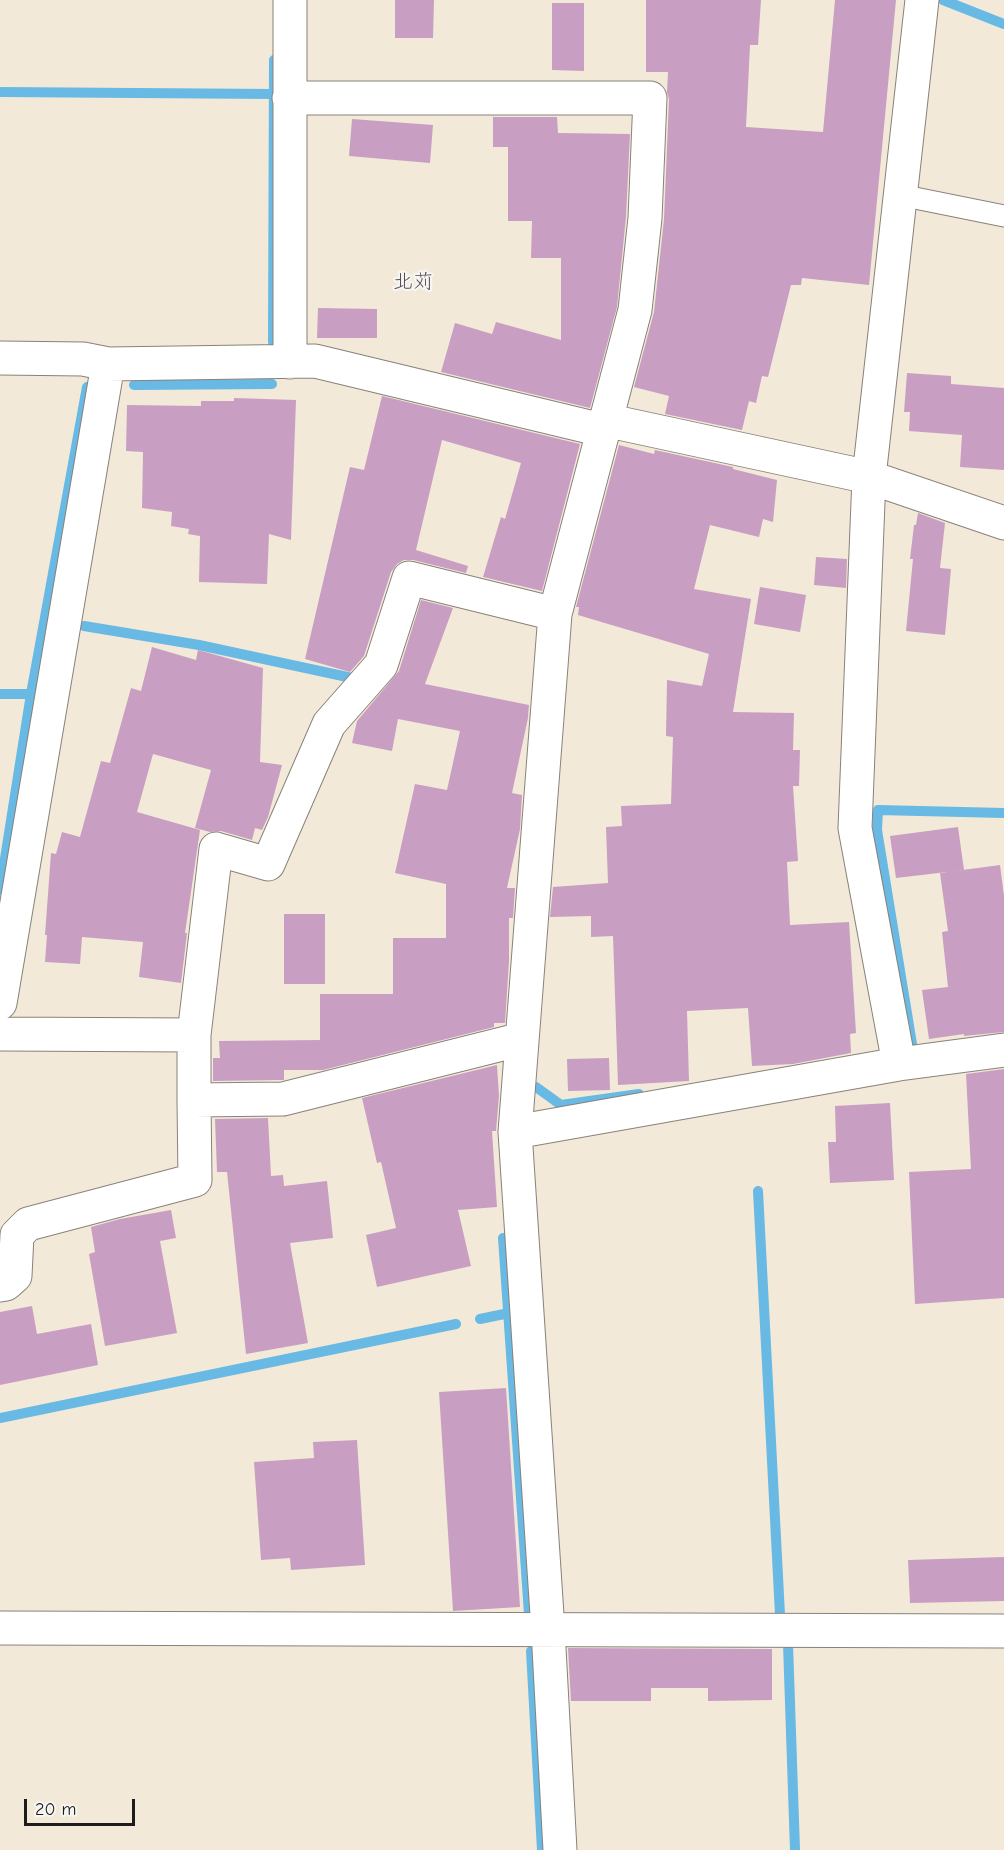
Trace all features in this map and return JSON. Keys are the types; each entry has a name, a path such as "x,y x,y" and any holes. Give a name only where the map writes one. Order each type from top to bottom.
{"street":[{"path":"290,0 290,362"},
{"path":"899,1064 855,828 869,477 922,0"},
{"path":"290,98 650,98 645,218 635,310 555,614 515,1132 560,1850"},
{"path":"0,358 84,359 108,364 315,362 604,425 869,477 1004,523"},
{"path":"0,1003 108,364"},
{"path":"0,1285 6,1284 15,1276 17,1235 28,1224 195,1180 194,1035 216,849 268,864 329,724 381,665 409,579 555,614"},
{"path":"0,1034 194,1035"},
{"path":"194,1100 283,1099 522,1039"},
{"path":"515,1132 899,1064 1004,1050"},
{"path":"0,1628 1004,1631"}],"lane":[{"path":"900,195 1004,216"}],"building":[{"path":"395,0 434,0 433,38 395,38"},
{"path":"646,0 761,0 758,45 750,45 746,127 823,132 835,0 896,0 869,285 802,278 801,285 791,285 768,377 762,376 756,403 749,401 742,430 665,414 669,396 634,387 654,312 664,219 669,99 668,72 646,72"},
{"path":"552,3 584,3 584,71 552,70"},
{"path":"493,117 557,117 558,133 630,134 626,217 617,307 590,408 441,372 455,323 492,334 496,322 561,340 561,258 531,258 532,221 508,221 508,147 493,147"},
{"path":"352,119 433,125 430,163 349,156"},
{"path":"318,308 377,309 377,338 317,338"},
{"path":"907,373 951,376 951,384 1004,388 1004,470 960,467 962,435 909,431 910,412 904,412"},
{"path":"382,396 580,444 542,591 483,577 501,517 505,519 521,463 442,440 416,550 468,566 466,573 413,560 404,560 397,564 391,572 364,656 350,672 305,659 350,467 364,470"},
{"path":"234,398 296,400 291,540 269,534 267,584 199,582 200,536 188,534 189,529 171,526 172,512 142,508 143,452 126,451 127,405 201,406 201,401 234,401"},
{"path":"619,445 654,454 655,450 733,467 733,469 777,480 773,522 763,519 759,537 710,525 694,589 751,599 733,712 794,713 793,750 800,750 799,786 793,786 798,861 787,862 790,925 849,922 856,1033 850,1034 851,1053 793,1064 752,1066 748,1008 687,1011 689,1081 618,1085 613,936 591,937 591,916 550,917 553,887 608,883 606,827 622,826 621,806 671,804 673,737 666,736 667,680 702,686 709,654 578,615 579,607 576,607"},
{"path":"918,513 945,523 940,568 951,569 945,635 906,631 913,559 910,559 914,525 916,525"},
{"path":"816,557 847,559 846,588 814,585"},
{"path":"760,587 806,595 800,632 754,624"},
{"path":"421,600 453,608 425,684 529,705 512,793 522,795 520,829 507,888 515,888 513,918 509,918 505,1023 494,1023 494,1027 323,1070 284,1070 284,1080 213,1081 213,1058 220,1058 219,1041 320,1040 320,994 393,994 393,938 446,938 446,884 395,873 415,784 447,790 460,731 398,719 392,751 352,743 357,721 399,671"},
{"path":"152,647 196,660 198,650 263,668 260,762 282,765 268,817 262,830 255,828 252,840 221,831 210,832 195,828 211,770 153,754 137,812 200,830 185,933 187,933 181,983 139,977 143,942 82,937 80,964 45,962 51,853 56,854 62,832 80,837 101,761 110,763 131,688 141,691"},
{"path":"958,827 964,870 896,878 890,836"},
{"path":"1000,865 1004,896 1004,1032 929,1039 922,990 948,987 942,932 948,931 940,873"},
{"path":"284,914 325,914 325,984 284,984"},
{"path":"609,1058 610,1090 568,1091 567,1059"},
{"path":"497,1065 499,1096 496,1131 492,1131 497,1207 458,1210 471,1266 377,1287 366,1235 396,1228 381,1162 377,1163 362,1098"},
{"path":"1004,1069 1004,1298 915,1304 909,1172 971,1169 966,1074"},
{"path":"890,1103 894,1180 830,1183 828,1142 836,1142 835,1106"},
{"path":"268,1118 271,1176 283,1175 284,1186 327,1181 333,1238 290,1243 308,1343 246,1354 227,1172 217,1172 215,1119"},
{"path":"171,1210 176,1238 160,1241 177,1333 105,1346 89,1254 95,1252 91,1227"},
{"path":"32,1306 37,1334 91,1324 98,1365 0,1385 0,1312"},
{"path":"506,1388 520,1607 453,1611 439,1392"},
{"path":"357,1440 365,1565 291,1570 290,1558 261,1560 254,1462 314,1458 313,1442"},
{"path":"1004,1557 1004,1601 910,1603 908,1560"},
{"path":"568,1648 772,1649 772,1700 708,1701 708,1688 651,1688 651,1701 571,1701"}],"waterway":[{"path":"943,0 1004,24"},
{"path":"273,342 274,60"},
{"path":"0,92 273,94"},
{"path":"134,385 272,384"},
{"path":"0,890 31,694 87,387"},
{"path":"84,626 199,645 352,678"},
{"path":"0,694 31,694"},
{"path":"912,1044 877,830 878,810 1004,813"},
{"path":"536,1087 561,1105 639,1094"},
{"path":"758,1191 780,1615"},
{"path":"503,1238 529,1614"},
{"path":"480,1319 509,1313"},
{"path":"0,1418 456,1324"},
{"path":"788,1644 795,1850"},
{"path":"531,1651 542,1850"}],"district":[{"name":"北苅","path":"413,282"}]}
